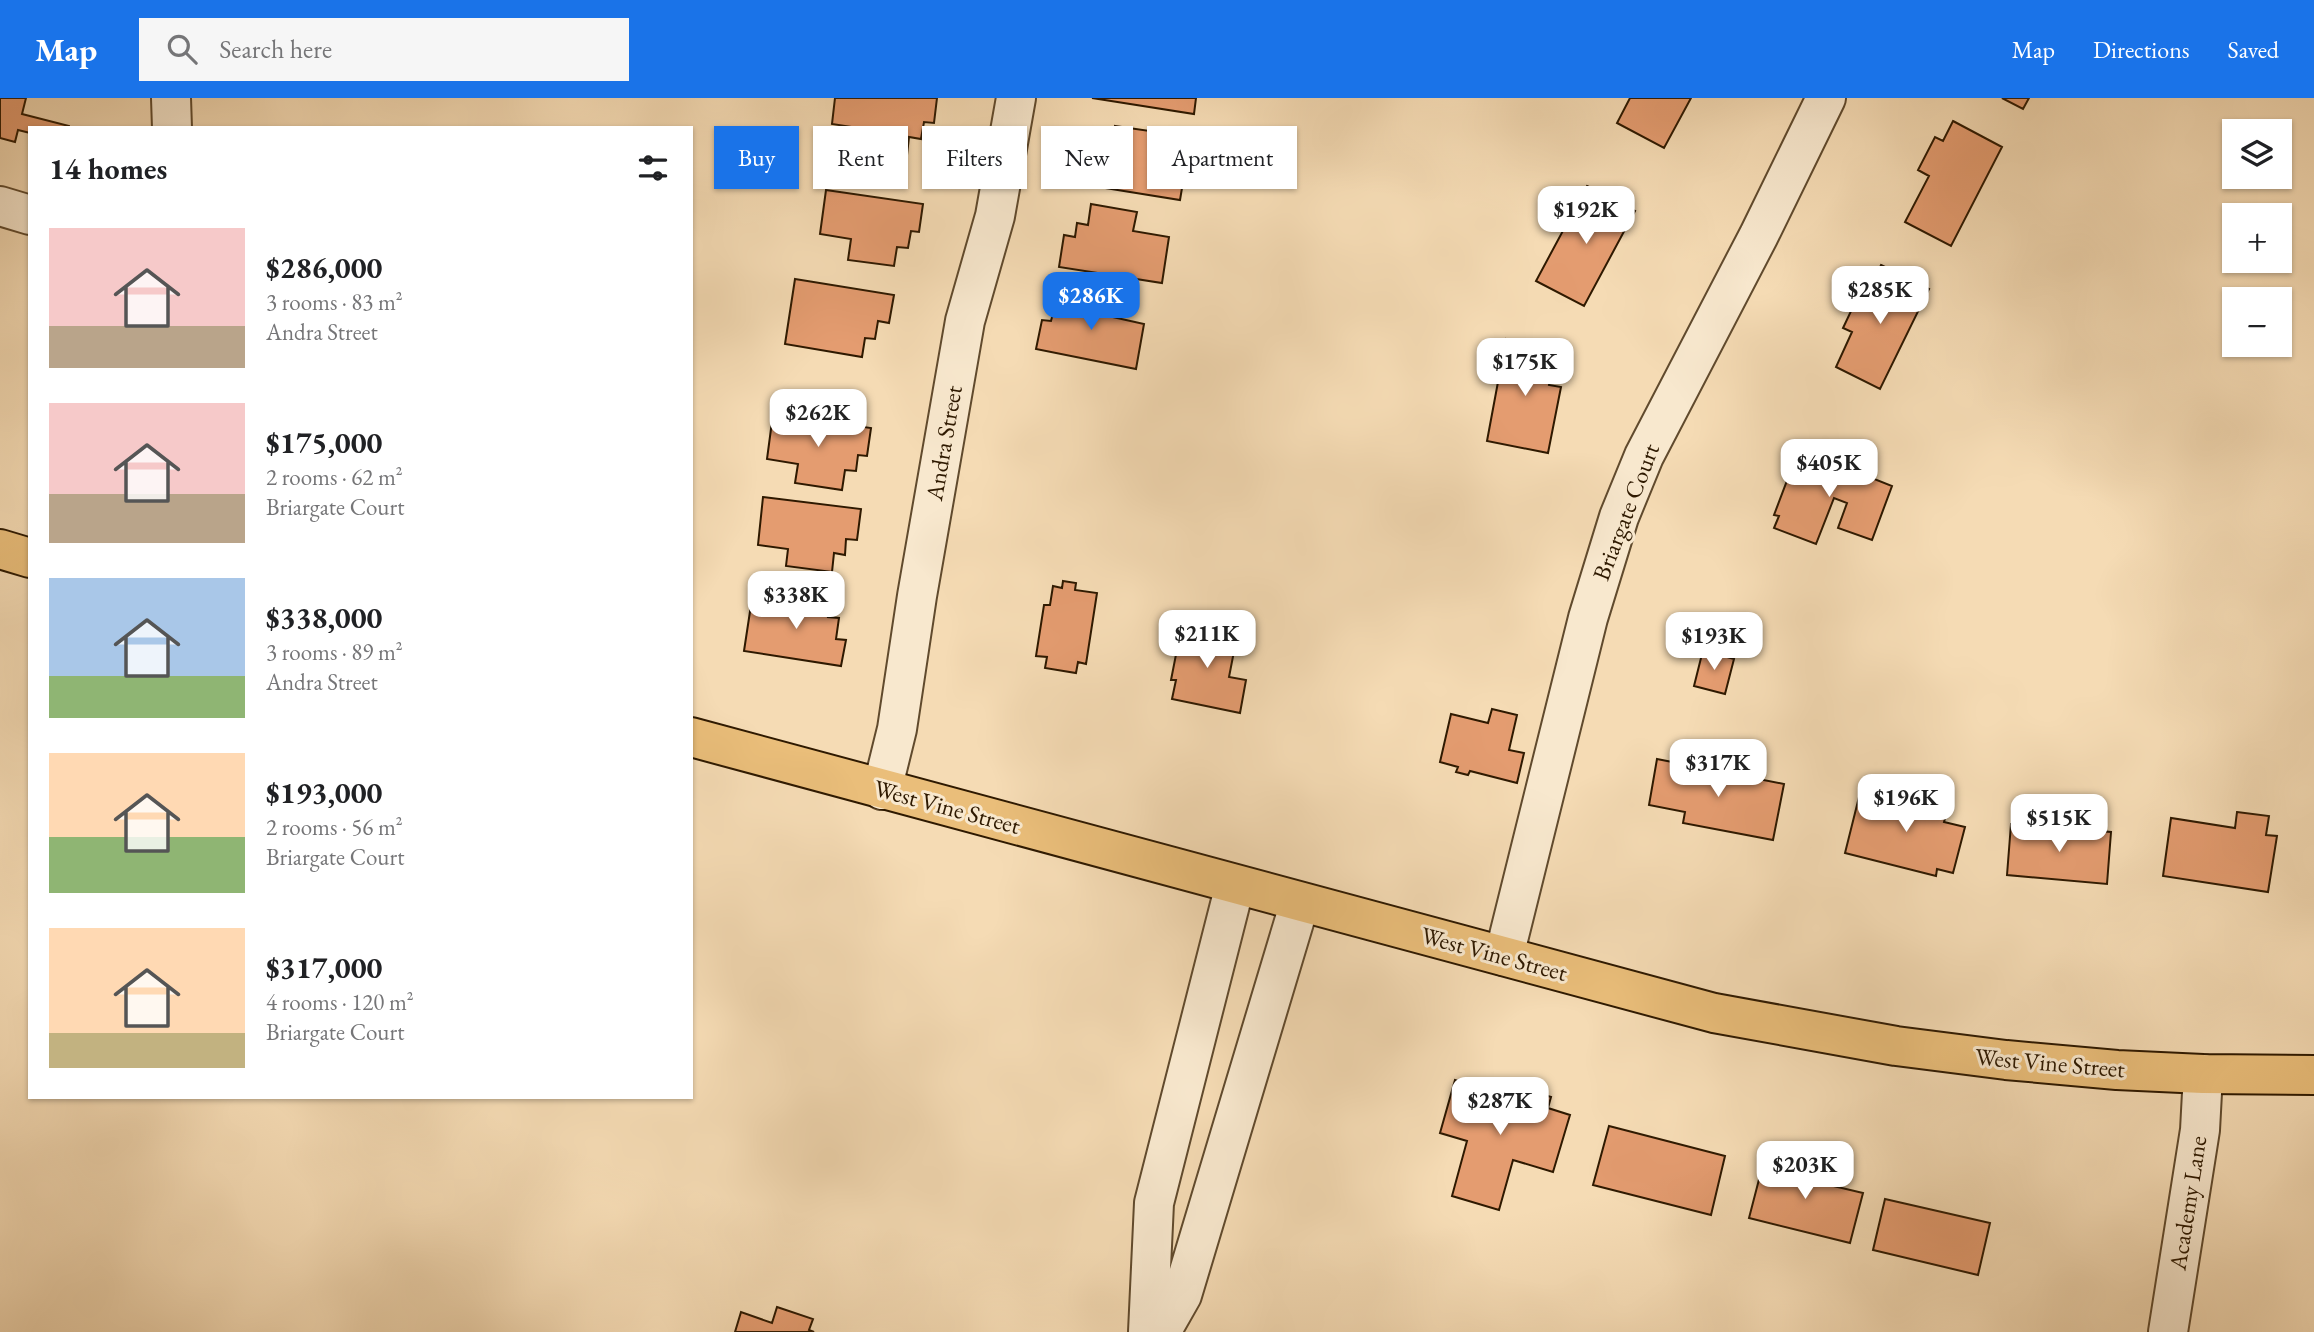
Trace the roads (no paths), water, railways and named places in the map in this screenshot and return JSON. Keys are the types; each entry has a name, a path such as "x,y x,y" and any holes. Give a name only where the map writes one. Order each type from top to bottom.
{"main road":[{"path":"0,550 28,557"},
{"name":"West Vine Street","path":"693,738 1714,1013 1896,1046 2103,1069 2203,1074 2314,1074"}],"street":[{"path":"171,98 172,126"},
{"name":"Andra Street","path":"882,790 897,729 917,596 965,321 995,216 1016,98"},
{"name":"Briargate Court","path":"1504,956 1588,618 1619,517 1644,456 1759,235 1826,98"},
{"path":"1148,1332 1154,1203 1235,885"},
{"path":"1161,1332 1182,1295 1300,902"},
{"name":"Academy Lane","path":"2168,1332 2200,1130 2203,1074"}]}
